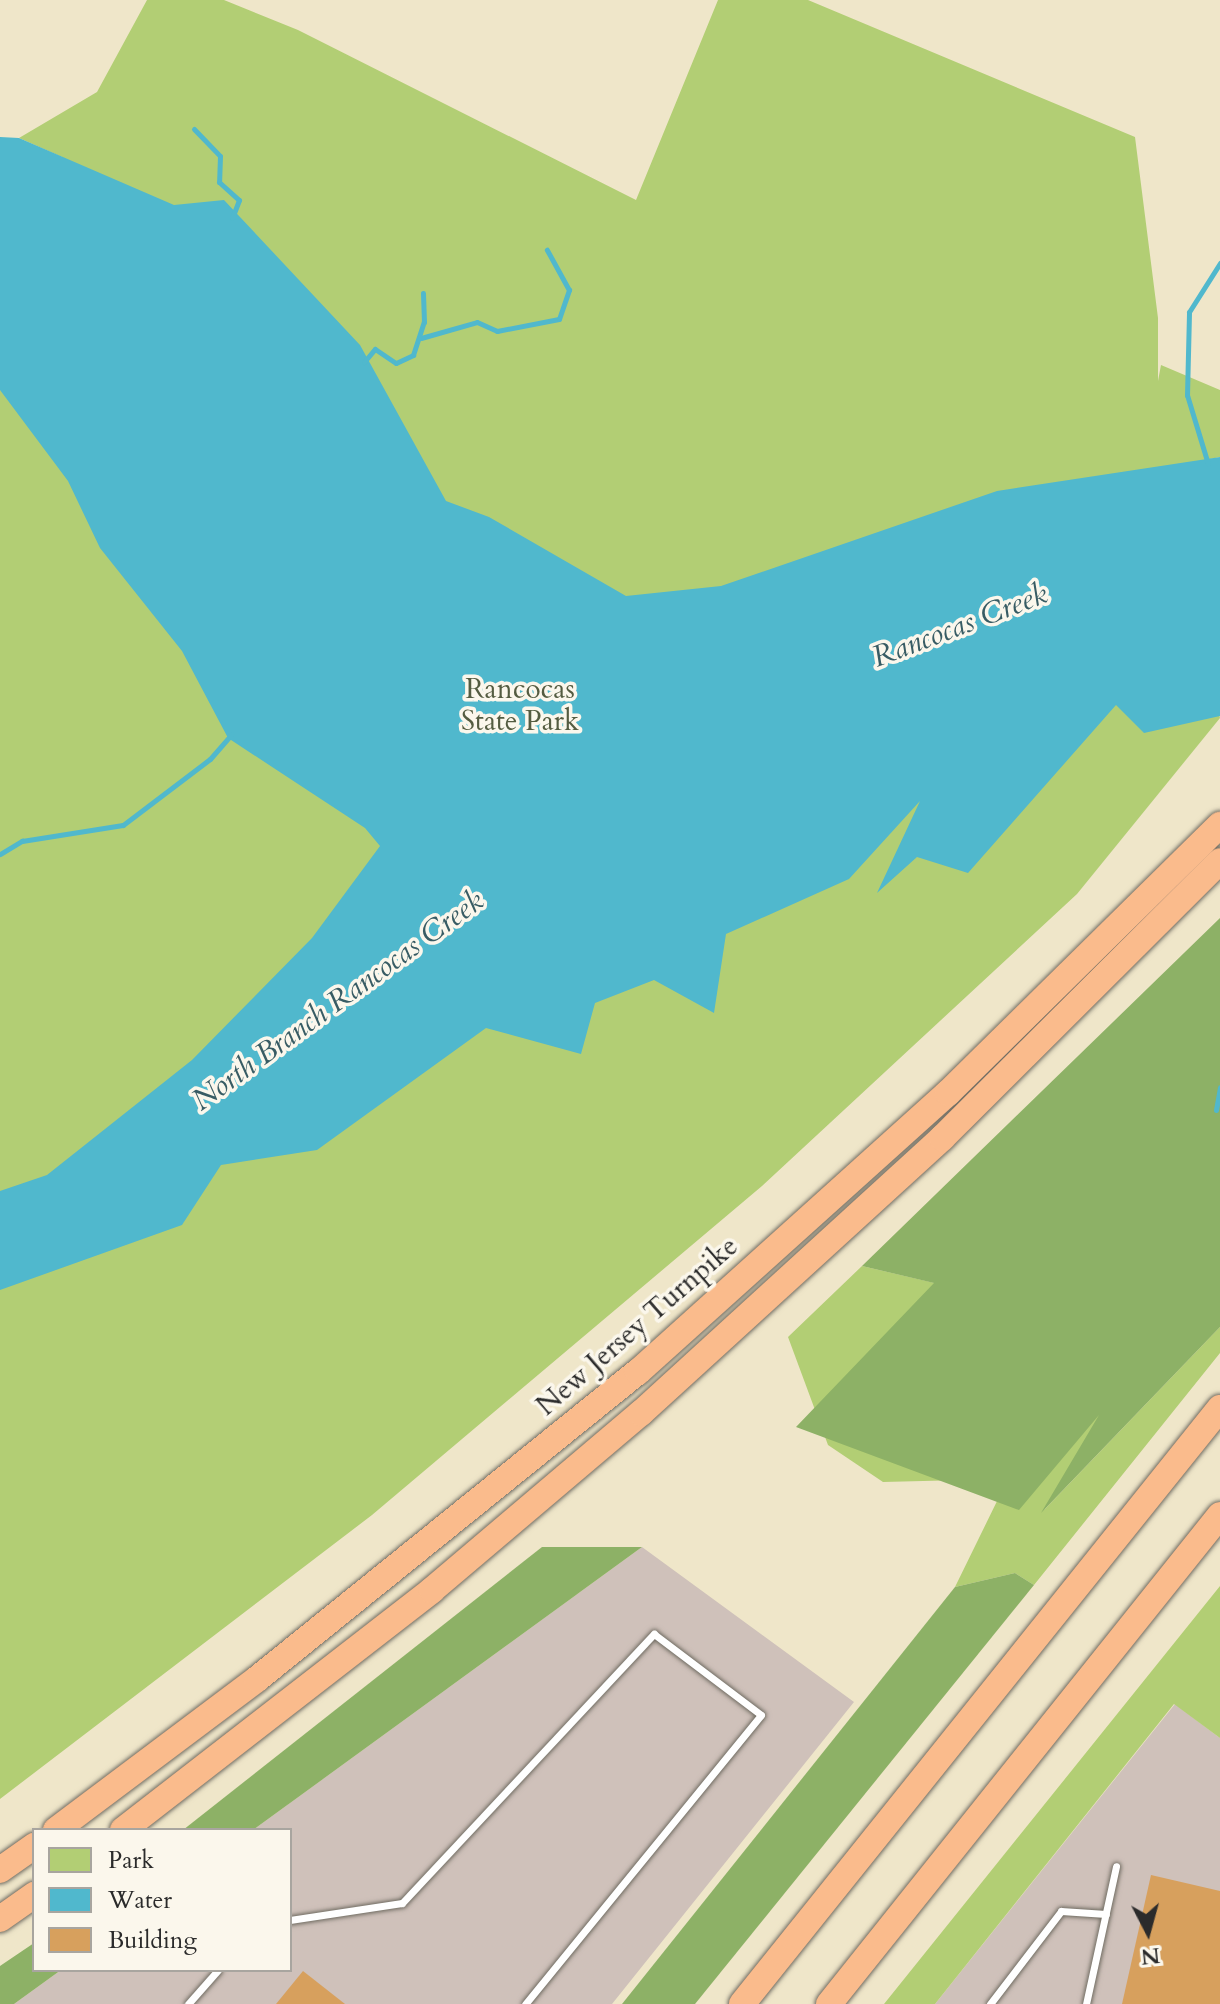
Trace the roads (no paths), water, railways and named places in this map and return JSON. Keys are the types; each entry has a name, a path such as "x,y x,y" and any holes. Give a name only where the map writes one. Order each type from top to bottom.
{"highway":[{"name":"New Jersey Turnpike","path":"59,1828 257,1679 638,1372 948,1093 1220,825"},
{"path":"126,1828 432,1590 641,1413 942,1138 1220,861"},
{"path":"742,2004 1220,1408"},
{"path":"829,2004 1220,1515"},
{"path":"0,1870 32,1847"},
{"path":"0,1919 32,1896"}],"lane":[{"path":"292,1920 402,1903 654,1634 761,1715 525,2004"},
{"path":"1086,2004 1116,1866"},
{"path":"990,2004 1061,1911 1106,1914"},
{"path":"188,2004 216,1972"}],"water":[{"path":"0,137 19,138 174,205 224,200 360,345 446,501 489,517 626,596 721,586 997,491 1220,457 1220,716 1144,733 1116,705 968,873 917,857 877,893 920,801 849,879 726,934 714,1013 654,980 595,1003 581,1054 486,1028 317,1150 221,1165 182,1225 0,1290 0,1191 47,1175 192,1060 312,938 380,846 365,828 228,738 182,651 100,548 68,481 0,390"}],"waterway":[{"path":"194,129 220,156 219,182 239,200 232,218"},
{"path":"421,338 477,322 497,331 559,319 569,290 547,250"},
{"path":"1208,464 1187,395 1189,312 1220,263"},
{"path":"364,362 375,349 396,363 413,355 424,322 423,293"},
{"path":"0,854 22,841 123,825 210,759 232,734"},
{"path":"1216,1110 1220,1087"}],"water label":[{"name":"Rancocas Creek","path":"960,626"},
{"name":"North Branch Rancocas Creek","path":"338,1001"}],"park label":[{"name":"Rancocas State Park","path":"520,705"}]}
